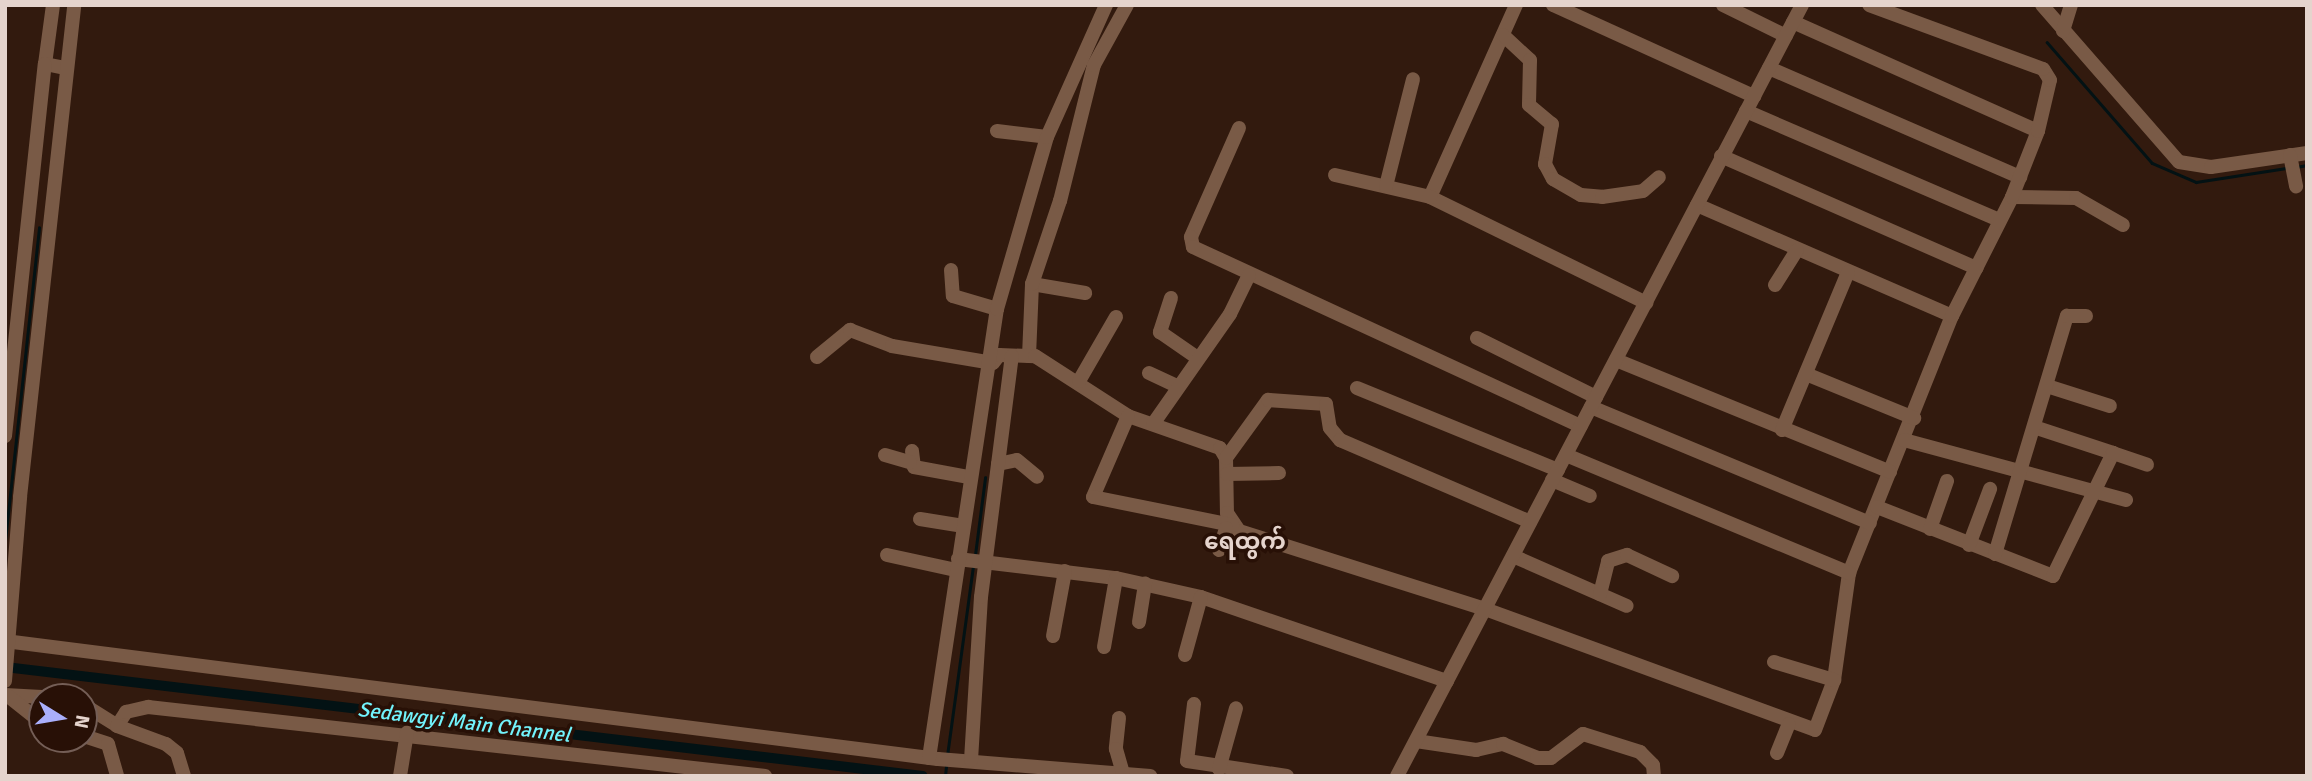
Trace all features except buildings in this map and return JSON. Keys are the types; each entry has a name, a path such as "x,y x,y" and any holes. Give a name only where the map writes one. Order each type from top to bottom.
{"street":[{"path":"5,681 39,216 55,66 53,5"},
{"path":"5,436 39,216 55,66 74,5"},
{"path":"963,760 983,561 998,464 1003,357 997,309 1047,138 1106,5"},
{"path":"1029,356 1032,284 1060,201 1094,65 1127,5"},
{"path":"1430,197 1516,5"},
{"path":"1553,5 1754,96"},
{"path":"1723,5 1790,29 2038,131"},
{"path":"1397,776 1802,5"},
{"path":"1128,416 1093,497 1229,526 1485,609 1789,724 1815,730 1834,680 1849,573 1914,418 1952,316 2012,197 2038,131 2050,80 2043,69 1869,5"},
{"path":"2042,5 2179,162 2211,167 2294,169 2307,153"},
{"path":"2063,31 2071,5"},
{"path":"1503,35 1530,60 1529,105 1552,124 1545,164 1553,179 1581,195 1602,197 1643,191 1659,177"},
{"path":"1769,68 2020,177"},
{"path":"1386,186 1413,79"},
{"path":"1746,111 2000,220"},
{"path":"1239,128 1190,242 1249,275 1581,426"},
{"path":"997,131 1047,138"},
{"path":"1721,156 1976,268"},
{"path":"1335,175 1430,197 1646,303"},
{"path":"2012,197 2076,198 2123,225"},
{"path":"1697,205 1952,316"},
{"path":"1774,285 1797,250"},
{"path":"951,270 953,296 997,309"},
{"path":"1782,430 1849,272"},
{"path":"1153,424 1196,357 1230,314 1249,275"},
{"path":"1032,284 1085,293"},
{"path":"1171,298 1160,332 1196,357"},
{"path":"1994,554 2024,469 2067,316 2086,316"},
{"path":"1079,381 1116,317"},
{"path":"817,357 853,330 892,345 1003,357 1029,356 1079,381 1128,416 1214,444 1229,455"},
{"path":"1477,338 1594,402 1870,523"},
{"path":"934,758 969,477 1003,357"},
{"path":"1616,360 1890,472"},
{"path":"1149,373 1177,386"},
{"path":"1806,374 1914,418"},
{"path":"2047,386 2110,406"},
{"path":"1357,388 1555,475 1590,496"},
{"path":"1219,550 1229,526 1229,455 1268,400 1326,404 1330,428 1340,440 1530,522"},
{"path":"2036,428 2147,465"},
{"path":"1905,440 2024,469 2126,500"},
{"path":"1229,455 1248,445"},
{"path":"1877,507 2053,576 2097,492 2113,453"},
{"path":"885,455 911,456 918,468 969,477"},
{"path":"1566,455 1849,573"},
{"path":"998,464 1017,460 1037,477"},
{"path":"1227,474 1279,473"},
{"path":"1930,529 1947,481"},
{"path":"1969,545 1990,489"},
{"path":"920,519 963,526"},
{"path":"887,555 959,563 983,561 1145,583 1201,597 1447,681"},
{"path":"1600,594 1608,561 1628,555 1672,576"},
{"path":"1513,556 1627,606"},
{"path":"1053,636 1065,571"},
{"path":"1104,647 1116,578"},
{"path":"1139,622 1145,583"},
{"path":"1185,655 1201,597"},
{"path":"9,644 934,758 1150,776"},
{"path":"1774,662 1834,680"},
{"path":"7,696 28,697"},
{"path":"7,696 28,712"},
{"path":"1194,704 1187,761 1219,769 1287,776"},
{"path":"117,726 126,712 148,707 407,733 765,776"},
{"path":"1219,769 1236,708"},
{"path":"98,714 117,726 166,744 177,753 184,776"},
{"path":"1119,718 1115,749 1124,773"},
{"path":"1777,752 1789,724"},
{"path":"400,776 407,733"},
{"path":"1416,741 1476,750 1503,744 1537,758 1551,758 1583,734 1640,752 1653,765 1654,776"},
{"path":"98,741 108,744 115,753 117,776"}],"waterway":[{"path":"2047,42 2152,163 2196,182 2286,168"},
{"path":"2296,167 2307,165"},
{"path":"5,541 39,228"},
{"path":"975,555 985,478"},
{"path":"947,756 973,565"},
{"name":"Sedawgyi Main Channel","path":"5,667 923,776"},
{"path":"945,776 946,766"}],"district":[{"name":"ရေထွက်","path":"1245,542"}]}
